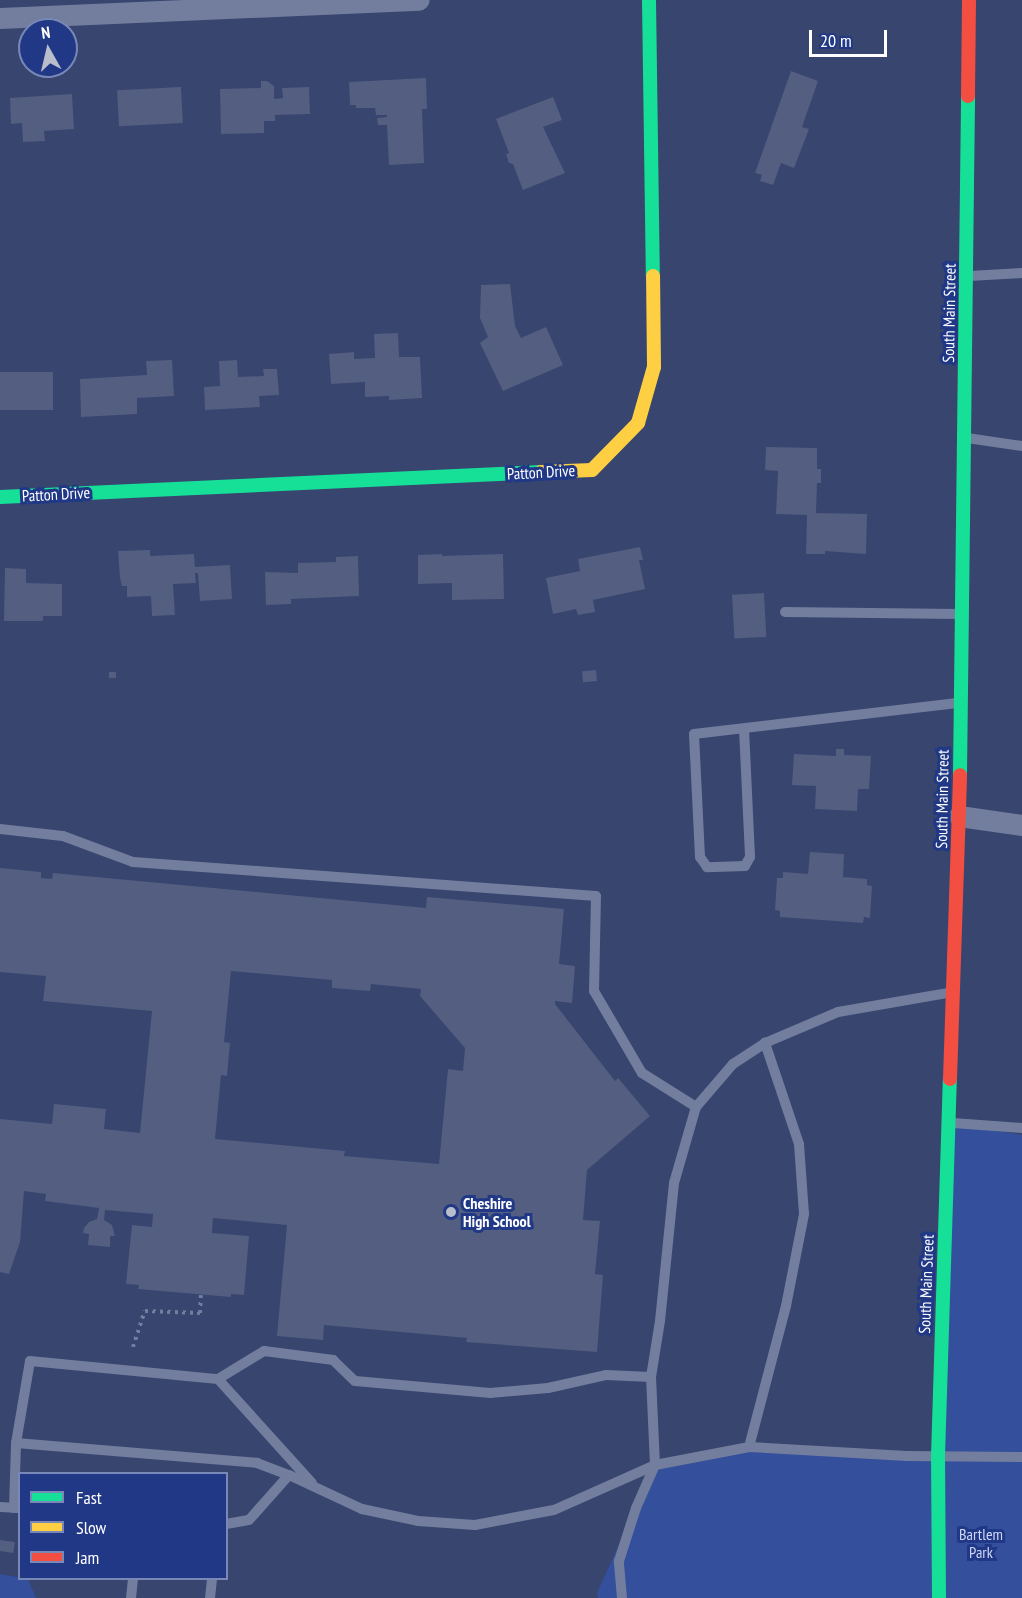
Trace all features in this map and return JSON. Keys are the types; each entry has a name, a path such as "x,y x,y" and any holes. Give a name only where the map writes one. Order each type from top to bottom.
{"main road":[{"name":"Patton Drive","path":"0,497 592,470 638,423 654,367 649,0"},
{"name":"South Main Street","path":"939,1598 938,1456 951,993 959,816 969,0"}],"street":[{"path":"0,18 419,0"},
{"path":"959,816 1022,825"}],"lane":[{"path":"966,277 1022,273"},
{"path":"964,437 1022,446"},
{"path":"785,612 962,614"},
{"path":"744,729 750,857 745,866 707,867 700,857 693,734 961,703"},
{"path":"0,829 63,836 133,862 596,896 594,991 642,1073 696,1107"},
{"path":"622,1598 619,1561 636,1508 655,1465 651,1377 660,1321 674,1183 696,1107 733,1064 765,1043 838,1012 951,993"},
{"path":"749,1447 786,1306 804,1214 799,1144 765,1043"},
{"path":"948,1123 1022,1128"},
{"path":"0,1507 17,1508 16,1443 30,1361 218,1379 264,1352 333,1360 355,1381 490,1393 548,1388 606,1375 651,1377"},
{"path":"218,1379 316,1488"},
{"path":"16,1443 257,1464 289,1475 362,1509 418,1521 474,1525 554,1510 655,1465 749,1447 938,1456 1022,1457"},
{"path":"228,1524 249,1520 289,1475"},
{"path":"131,1598 133,1580"},
{"path":"210,1598 212,1580"}],"path":[{"path":"133,1347 145,1311 200,1313 201,1295"}],"green space":[{"name":"Bartlem Park","path":"948,1123 1022,1135 1022,1598 598,1598 597,1593 655,1465 749,1447 938,1456"},
{"path":"0,1574 18,1577 18,1580 28,1580 36,1598 0,1598"}],"building":[{"path":"791,71 818,81 802,127 809,129 794,168 781,163 773,185 760,181 762,175 755,173"},
{"path":"426,78 427,109 422,109 424,163 389,165 387,125 378,125 377,118 387,117 387,115 376,115 375,108 356,108 356,105 350,105 349,82"},
{"path":"261,81 267,81 274,86 274,99 283,98 282,88 309,87 310,114 275,115 275,121 264,121 264,133 221,134 220,89 261,88"},
{"path":"181,87 183,123 119,126 117,90"},
{"path":"72,94 74,129 44,131 45,141 23,142 22,123 11,124 10,98"},
{"path":"553,97 562,120 543,127 565,173 523,190 513,164 509,163 506,154 509,153 496,119"},
{"path":"510,284 515,326 521,338 546,327 563,365 503,391 480,343 488,337 480,318 481,285"},
{"path":"398,333 399,357 420,357 422,398 389,400 389,396 365,397 365,382 331,384 329,354 354,352 354,359 375,358 374,334"},
{"path":"172,360 174,396 137,398 137,414 81,417 80,379 147,375 146,361"},
{"path":"237,360 238,377 264,376 263,369 277,369 279,395 259,396 260,407 205,410 204,387 220,386 219,361"},
{"path":"0,372 53,372 53,410 0,410"},
{"path":"766,447 817,448 817,469 821,469 821,483 817,483 816,513 867,514 866,554 825,551 825,554 806,554 807,515 776,514 778,471 765,470"},
{"path":"640,547 643,560 639,560 645,589 593,600 595,612 578,615 576,609 553,614 546,578 580,571 578,559"},
{"path":"150,550 150,556 194,554 195,567 230,565 232,599 200,601 198,573 195,573 196,583 173,584 175,615 152,616 151,596 127,597 127,586 122,586 120,578 118,551"},
{"path":"442,554 442,556 503,554 504,599 452,600 452,583 418,584 418,555"},
{"path":"358,556 359,596 291,599 291,604 266,605 265,572 298,573 298,563 336,562 336,557"},
{"path":"5,568 26,569 26,583 62,584 62,616 43,616 43,621 4,621"},
{"path":"764,593 766,637 734,639 732,595"},
{"path":"596,670 597,681 583,682 582,671"},
{"path":"109,672 116,672 116,678 109,678"},
{"path":"836,749 844,749 844,755 871,756 869,789 858,789 857,811 815,809 816,786 792,785 794,754 836,756"},
{"path":"810,852 844,854 843,877 867,879 867,885 872,886 870,918 864,917 863,923 780,917 780,911 775,910 777,878 783,878 783,872 808,874"},
{"name":"Cheshire High School","path":"0,868 41,872 41,878 52,879 53,873 426,908 427,897 564,909 559,964 575,966 572,1003 555,1001 555,1004 615,1081 618,1078 650,1116 587,1170 583,1220 600,1221 595,1274 603,1275 597,1352 466,1342 467,1338 324,1325 323,1340 277,1336 287,1225 213,1218 212,1233 249,1236 244,1295 231,1294 231,1297 138,1289 139,1285 126,1284 132,1225 152,1227 153,1214 105,1210 104,1220 112,1225 115,1236 110,1236 110,1247 88,1245 89,1234 83,1233 84,1228 89,1222 97,1219 99,1208 45,1201 46,1194 24,1191 20,1242 9,1274 0,1272 0,1119 52,1124 54,1104 106,1109 104,1129 140,1133 152,1011 43,1001 46,976 0,972","holes":["231,971 332,980 332,988 370,991 371,984 421,989 420,996 465,1048 463,1071 448,1069 439,1164 344,1156 345,1151 215,1139 221,1075 227,1076 230,1043 224,1042"]},
{"path":"0,1540 15,1542 13,1553 0,1551"}],"traffic: fast":[{"path":"649,0 653,276"},
{"path":"960,775 968,96"},
{"path":"0,497 541,472"},
{"path":"939,1598 938,1456 950,1079"}],"traffic: slow":[{"path":"541,472 592,470 638,423 654,367 653,276"}],"traffic: jam":[{"path":"968,96 969,0"},
{"path":"950,1079 960,775"}],"place":[{"name":"Cheshire High School","path":"451,1212"}]}
